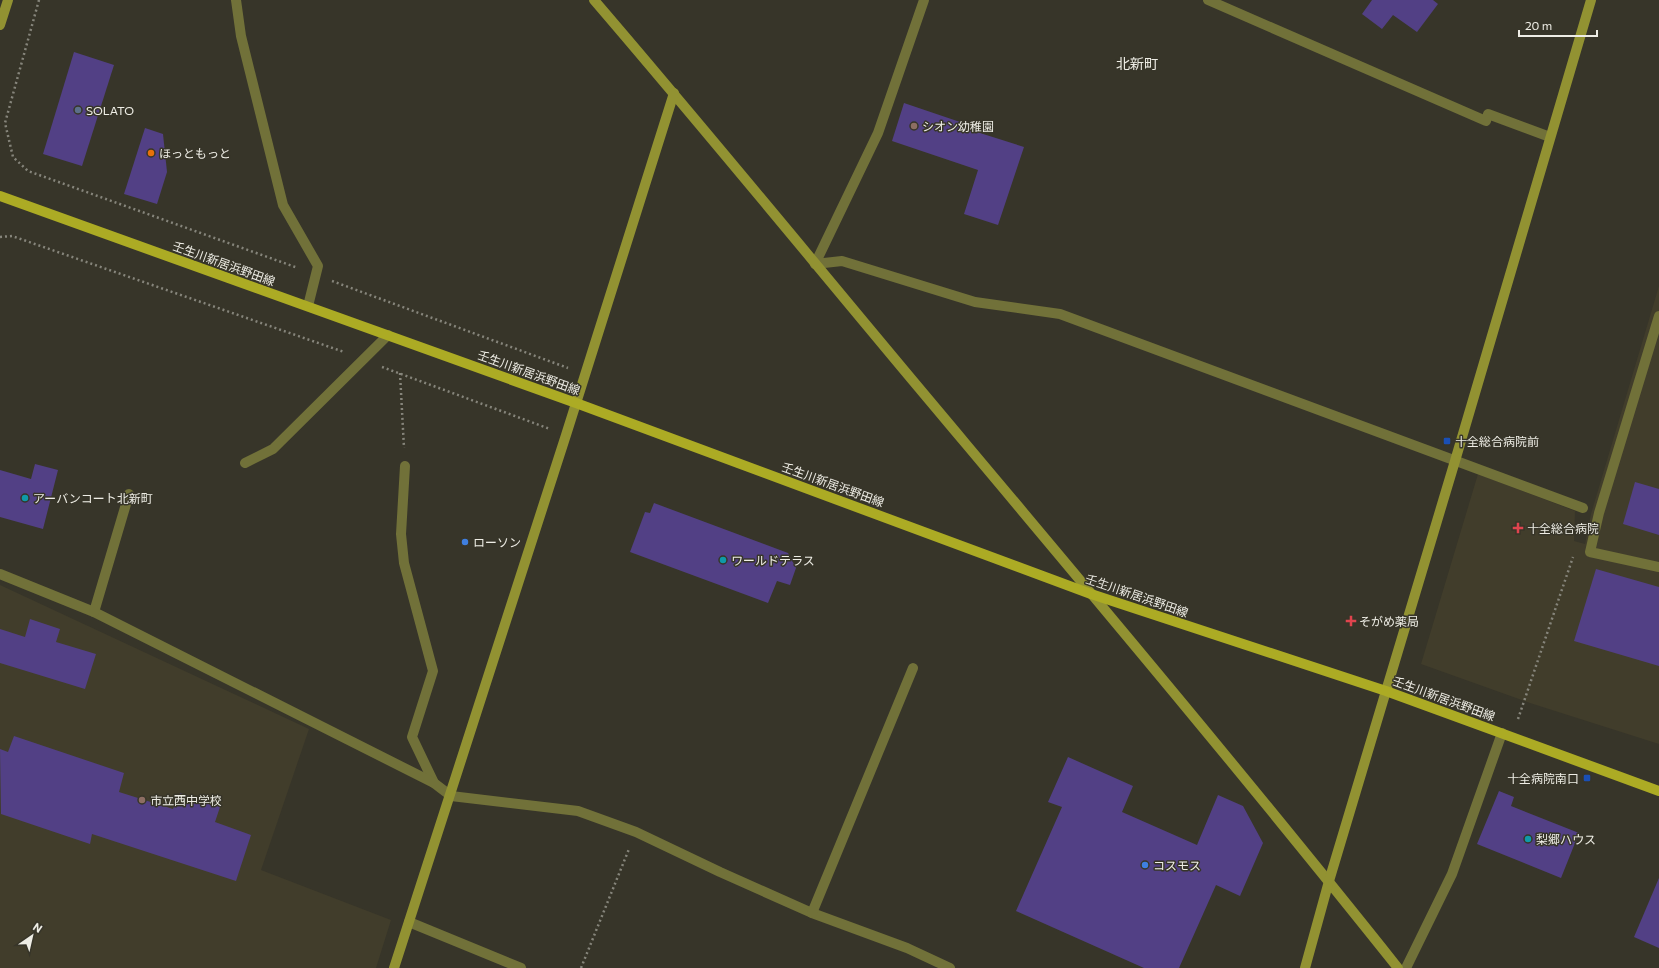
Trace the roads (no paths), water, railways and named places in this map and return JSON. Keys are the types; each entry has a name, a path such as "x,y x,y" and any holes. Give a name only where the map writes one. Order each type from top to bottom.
{"main road":[{"name":"壬生川新居浜野田線","path":"0,196 576,403 1091,594 1386,691 1659,791"}],"street":[{"path":"0,25 8,0"},
{"path":"236,0 241,36 283,205 318,266 308,306"},
{"path":"594,0 674,93 1091,594 1329,881 1398,968"},
{"path":"815,264 878,133 924,0"},
{"path":"1208,0 1486,121 1488,114 1550,137"},
{"path":"1305,968 1329,881 1591,0"},
{"path":"394,968 451,796 674,93"},
{"path":"815,264 842,261 975,302 1060,314 1583,508"},
{"path":"1659,316 1599,513 1590,552 1659,567"},
{"path":"245,463 273,449 388,335"},
{"path":"405,466 401,534 404,563 433,671 412,737 434,783"},
{"path":"94,612 129,494"},
{"path":"0,574 94,612 434,783 451,796 578,811 636,832 720,872 812,913 907,948 950,968"},
{"path":"812,913 913,668"},
{"path":"1406,968 1452,874 1502,733"},
{"path":"409,922 520,968"}],"place":[{"name":"SOLATO","path":"78,110"},
{"name":"シオン幼稚園","path":"914,126"},
{"name":"ほっともっと","path":"151,153"},
{"name":"十全総合病院前","path":"1447,441"},
{"name":"アーバンコート北新町","path":"25,498"},
{"name":"十全総合病院","path":"1518,528"},
{"name":"ローソン","path":"465,542"},
{"name":"ワールドテラス","path":"723,560"},
{"name":"そがめ薬局","path":"1351,621"},
{"name":"十全病院南口","path":"1587,778"},
{"name":"市立西中学校","path":"142,800"},
{"name":"梨郷ハウス","path":"1528,839"},
{"name":"コスモス","path":"1145,865"}],"district":[{"name":"北新町","path":"1137,63"}]}
